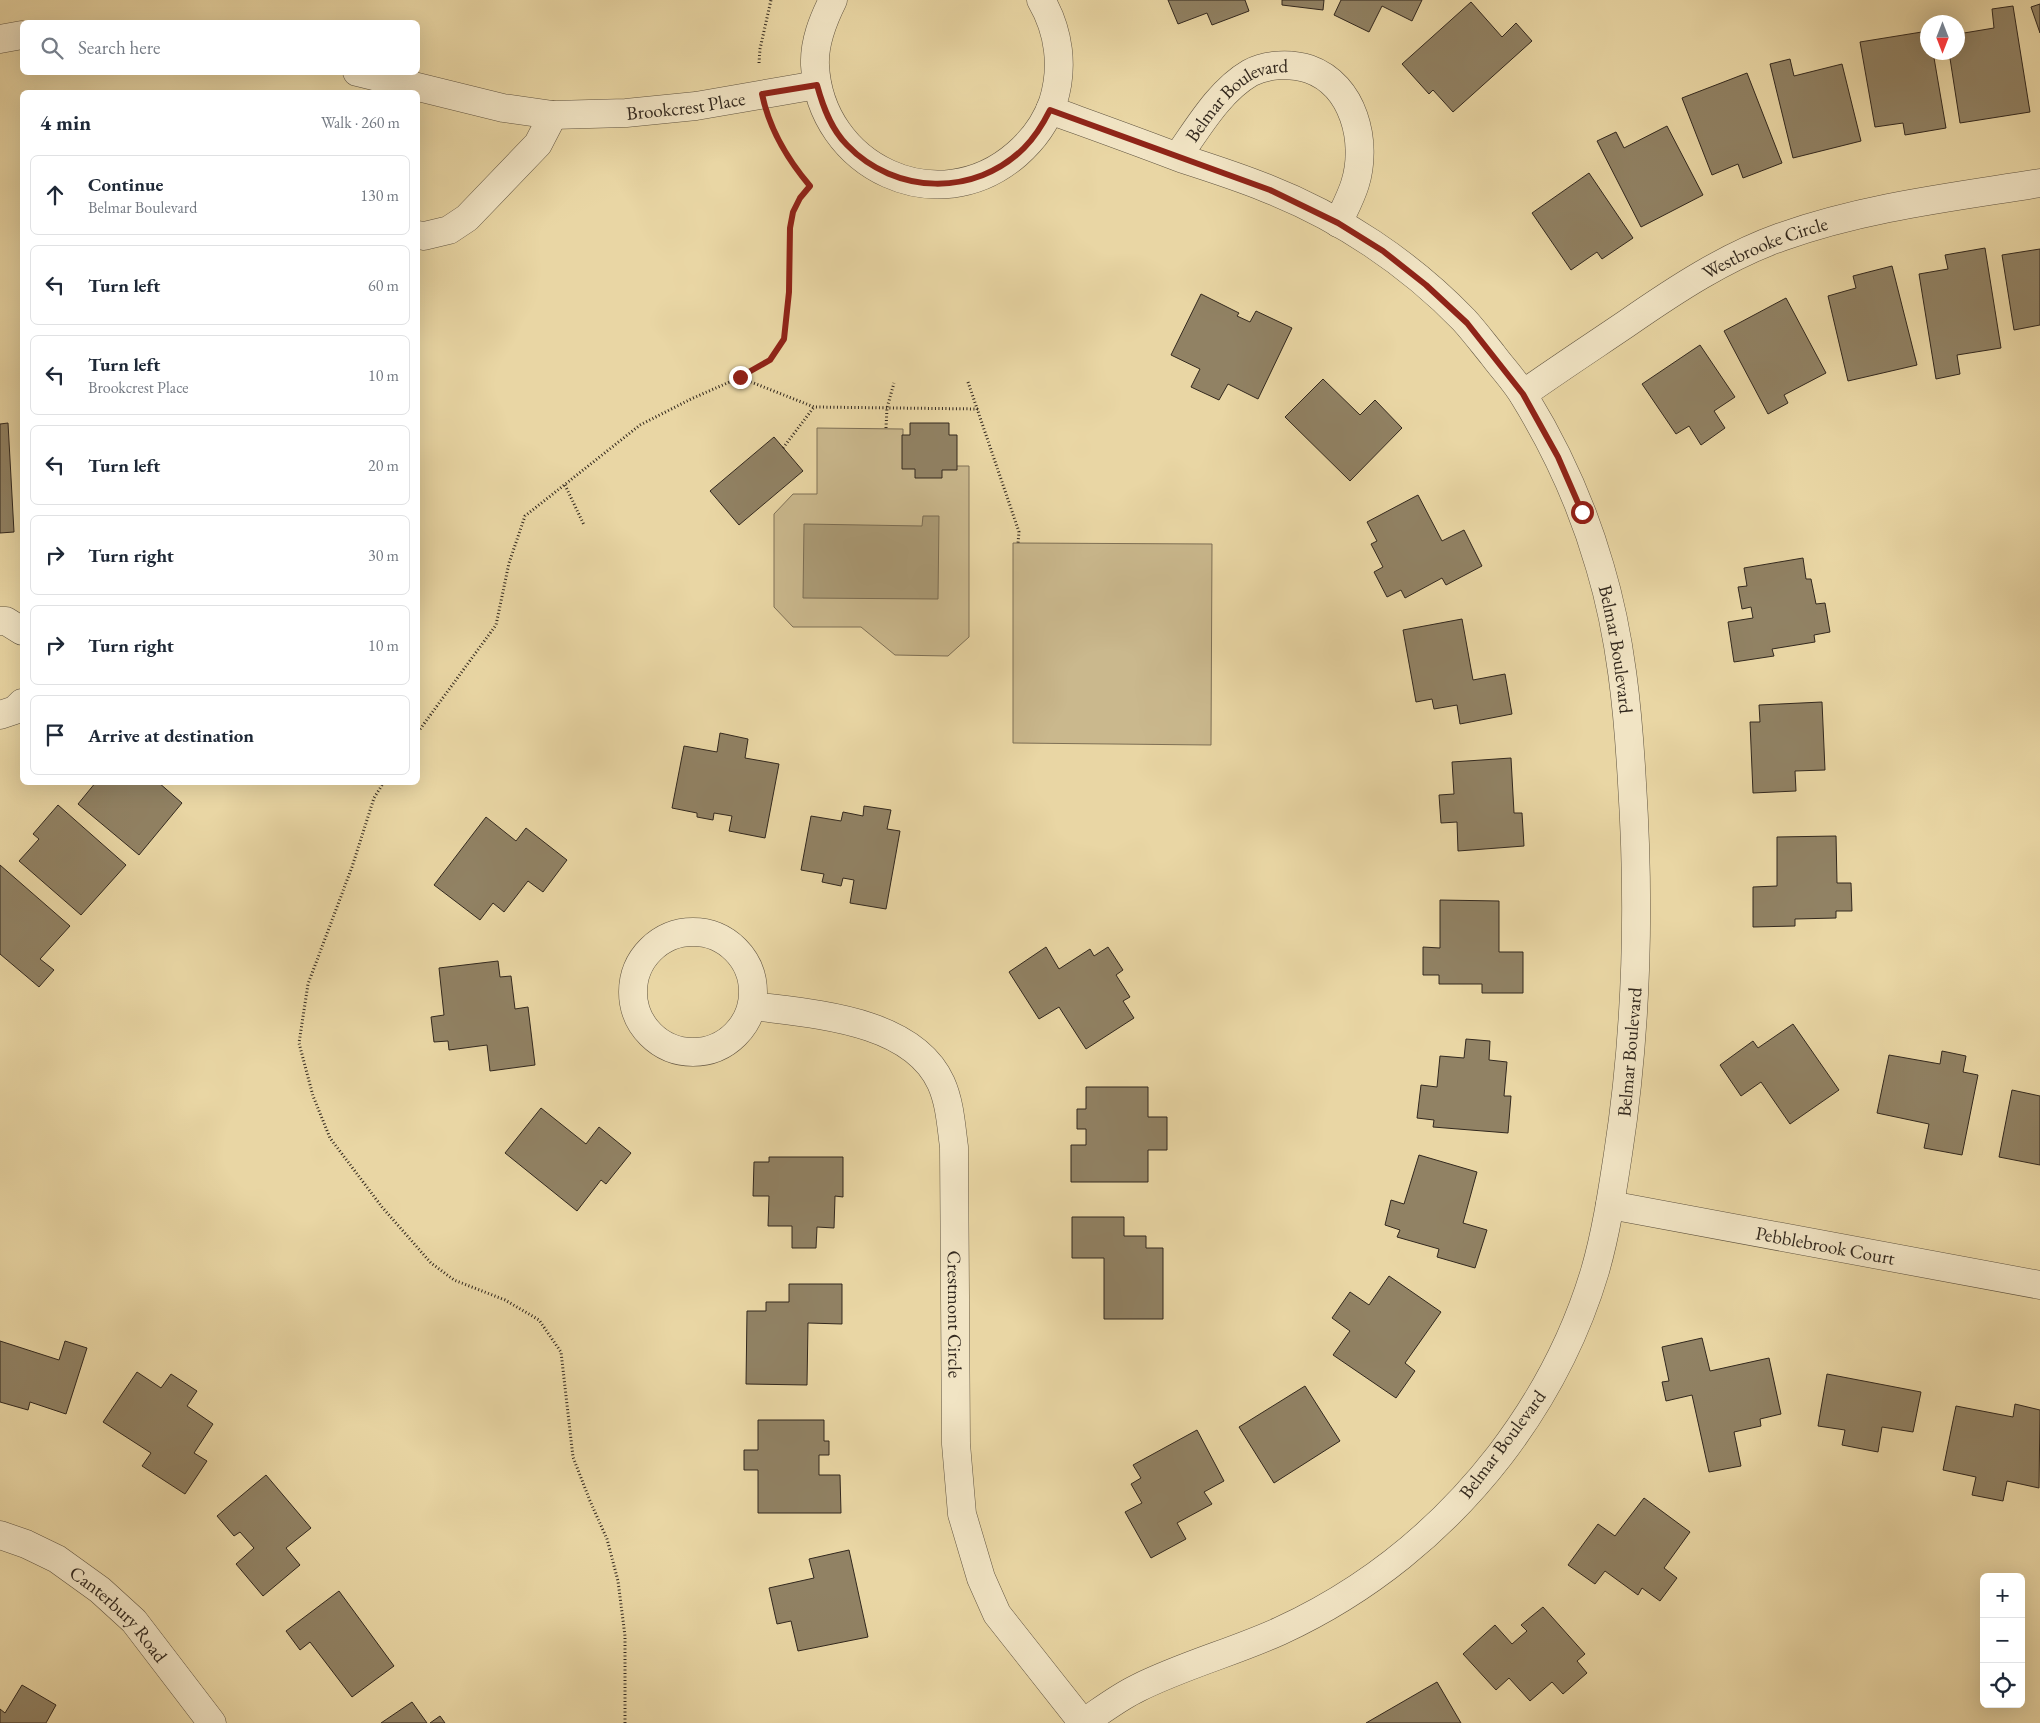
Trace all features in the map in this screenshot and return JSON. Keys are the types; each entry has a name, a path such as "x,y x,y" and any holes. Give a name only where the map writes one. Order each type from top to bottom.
{"street":[{"path":"833,0 823,20 817,41 815,63 817,85 823,107 833,126 846,144 863,160 881,171 902,179 924,184 961,182 989,173 1008,162 1025,147 1039,130 1050,110 1058,77 1059,60 1053,26 1041,0"},
{"path":"0,39 20,35"},
{"name":"Belmar Boulevard","path":"1178,156 1230,88 1250,73 1273,66 1299,66 1321,74 1339,88 1352,110 1358,134 1359,160 1355,184 1338,223"},
{"name":"Brookcrest Place","path":"354,90 358,75"},
{"name":"Brookcrest Place","path":"366,75 503,108 553,115 626,114 696,106 817,85"},
{"name":"Belmar Boulevard","path":"1050,110 1270,190 1338,223 1383,251 1426,285 1467,323 1523,394 1558,457 1582,512 1601,570 1615,630 1630,748 1636,878 1636,969 1632,1038 1623,1124 1610,1205 1594,1272 1571,1335 1544,1391 1499,1456 1447,1516 1400,1557 1372,1578 1326,1607 1279,1631 1177,1670 1133,1690 1083,1723"},
{"path":"420,235 449,230 467,218 538,144 553,115"},
{"name":"Westbrooke Circle","path":"1523,394 1678,288 1727,261 1780,238 1834,220 1886,208 2040,183"},
{"path":"0,621 6,621 20,630"},
{"path":"0,715 15,710 20,705"},
{"path":"691,931 707,933 728,943 745,960 751,974 754,990 752,1006 742,1027 725,1043 711,1050 679,1051 664,1046 642,1024 635,1009 632,994 634,978 640,963 649,950 661,940 691,931"},
{"name":"Crestmont Circle","path":"752,1006 826,1016 855,1022 878,1030 906,1045 924,1060 940,1082 950,1111 954,1147 956,1444 962,1514 980,1578 997,1614 1083,1723"},
{"name":"Pebblebrook Court","path":"1610,1205 2040,1284"},
{"name":"Canterbury Road","path":"0,1535 26,1544 57,1559 134,1620 212,1723"}],"path":[{"path":"420,729 496,626 509,563 525,516 640,425 740,377 770,360 784,339 789,292 790,228 793,212 800,198 810,186 784,150 765,112 759,78 760,49 771,0"},
{"path":"740,377 814,407 978,409"},
{"path":"968,382 1019,532 1018,543"},
{"path":"886,428 887,408 894,383"},
{"path":"784,448 814,407"},
{"path":"565,485 584,525"},
{"path":"382,785 374,798 352,867 308,984 299,1043 312,1096 330,1138 382,1207 431,1263 454,1280 504,1300 539,1320 561,1352 573,1457 607,1539 618,1580 625,1636 625,1723"}],"shaded area":[{"path":"817,428 903,429 903,466 969,466 969,637 948,656 895,655 861,627 793,627 774,607 774,514 793,494 817,494"},
{"path":"923,516 939,516 938,599 803,598 804,524 922,526"},
{"path":"1013,543 1212,544 1211,745 1013,743"}],"building":[{"path":"1168,0 1245,0 1249,11 1212,25 1207,13 1178,24"},
{"path":"1282,0 1324,0 1323,10 1282,5"},
{"path":"1341,0 1422,0 1412,21 1382,6 1369,32 1334,15"},
{"path":"1471,2 1502,37 1516,23 1532,41 1453,112 1433,90 1429,94 1402,64"},
{"path":"2040,4 2040,33 2031,7"},
{"path":"2013,6 2030,112 1960,123 1950,60 1965,60 1965,33 1994,28 1992,9"},
{"path":"1920,32 1920,60 1934,60 1946,128 1905,135 1903,123 1875,127 1860,42"},
{"path":"1790,59 1794,76 1842,64 1861,141 1793,158 1770,64"},
{"path":"1747,73 1782,163 1743,178 1738,164 1712,175 1682,98"},
{"path":"1667,126 1703,195 1641,227 1597,141 1616,132 1624,148"},
{"path":"1589,173 1633,238 1602,259 1597,252 1571,270 1532,213"},
{"path":"1985,248 2001,348 1957,355 1960,374 1936,379 1919,274 1948,269 1945,255"},
{"path":"2040,249 2040,325 2014,330 2002,255"},
{"path":"1892,266 1917,365 1848,381 1828,296 1856,288 1853,276"},
{"path":"1201,294 1239,313 1237,316 1250,322 1256,311 1292,328 1258,399 1228,384 1219,400 1191,387 1200,369 1171,355"},
{"path":"1786,298 1826,373 1784,395 1788,403 1768,414 1724,331"},
{"path":"1700,345 1735,397 1714,411 1725,428 1701,445 1689,426 1676,434 1642,384"},
{"path":"1323,379 1360,415 1375,400 1402,428 1350,481 1285,417"},
{"path":"8,423 14,532 0,533 0,424"},
{"path":"910,423 949,423 949,435 957,435 957,470 942,470 942,478 915,478 915,469 902,469 902,435 910,435"},
{"path":"774,437 803,471 739,525 710,491"},
{"path":"1418,495 1442,541 1464,530 1482,566 1446,585 1442,578 1405,598 1401,590 1387,597 1374,572 1383,567 1371,544 1377,541 1367,522"},
{"path":"1803,558 1806,579 1811,579 1816,604 1825,603 1830,632 1814,635 1815,642 1772,649 1774,656 1734,662 1728,622 1753,618 1751,607 1742,609 1738,587 1747,586 1744,568"},
{"path":"1462,619 1473,680 1505,674 1512,714 1460,724 1457,705 1434,709 1432,699 1416,702 1403,630"},
{"path":"1822,702 1825,770 1795,771 1796,791 1753,793 1750,722 1760,722 1759,705"},
{"path":"720,733 748,739 745,758 779,764 765,838 729,831 732,816 714,813 713,820 697,817 697,813 672,808 684,746 717,752"},
{"path":"1511,758 1514,813 1522,813 1524,846 1458,851 1457,822 1441,823 1439,795 1454,794 1452,762"},
{"path":"94,785 161,785 182,803 139,855 78,804"},
{"path":"58,805 126,865 81,915 19,861 39,839 33,834"},
{"path":"864,806 891,810 887,829 900,831 886,909 850,903 854,880 843,878 841,886 822,882 824,874 801,870 811,816 841,821 843,812 863,816"},
{"path":"486,817 516,841 526,828 567,860 543,892 528,881 504,912 493,903 480,920 434,885"},
{"path":"1836,836 1837,883 1851,883 1852,911 1836,911 1836,918 1795,919 1795,926 1753,927 1753,887 1777,886 1777,837"},
{"path":"0,865 70,926 40,959 54,970 39,987 0,954"},
{"path":"1440,900 1499,901 1499,952 1523,952 1523,993 1482,993 1482,984 1439,984 1439,975 1423,975 1423,947 1440,948"},
{"path":"1046,947 1059,969 1090,949 1094,956 1108,947 1123,970 1116,975 1130,997 1123,1001 1134,1018 1086,1049 1059,1007 1039,1019 1009,972"},
{"path":"498,961 500,977 511,976 515,1009 528,1007 535,1065 490,1071 487,1045 449,1050 448,1041 434,1042 431,1017 444,1015 439,968"},
{"path":"1793,1024 1839,1090 1790,1124 1761,1082 1741,1096 1720,1065 1753,1041 1758,1048"},
{"path":"1466,1039 1490,1041 1489,1060 1507,1062 1504,1096 1511,1096 1508,1133 1433,1127 1434,1120 1417,1118 1421,1085 1437,1087 1440,1056 1464,1058"},
{"path":"1942,1051 1966,1056 1963,1072 1978,1075 1962,1155 1924,1148 1929,1124 1877,1113 1889,1055 1940,1064"},
{"path":"1086,1087 1148,1087 1148,1117 1167,1117 1167,1150 1148,1150 1148,1182 1071,1182 1071,1145 1086,1145 1086,1129 1077,1129 1077,1109 1086,1109"},
{"path":"2012,1090 2040,1096 2040,1165 1999,1157"},
{"path":"541,1108 586,1144 599,1127 631,1153 606,1184 601,1180 577,1211 505,1153"},
{"path":"1419,1155 1477,1172 1463,1223 1487,1230 1475,1268 1437,1257 1439,1249 1397,1237 1400,1230 1385,1225 1391,1200 1404,1204"},
{"path":"769,1157 843,1157 843,1197 835,1196 834,1228 817,1227 816,1248 792,1248 792,1226 768,1226 769,1196 753,1196 754,1162 769,1162"},
{"path":"1072,1217 1124,1217 1124,1236 1146,1236 1146,1248 1163,1248 1163,1319 1104,1319 1104,1258 1072,1258"},
{"path":"1389,1276 1441,1312 1405,1363 1415,1371 1396,1398 1333,1355 1350,1331 1332,1318 1350,1292 1369,1305"},
{"path":"789,1284 842,1284 842,1324 808,1323 807,1385 746,1384 747,1311 766,1311 766,1302 789,1302"},
{"path":"1702,1338 1710,1371 1769,1358 1781,1414 1760,1419 1761,1426 1734,1432 1741,1466 1709,1472 1692,1395 1666,1401 1662,1382 1669,1381 1662,1347"},
{"path":"0,1341 59,1360 65,1341 87,1348 66,1414 30,1402 28,1410 0,1402"},
{"path":"137,1372 161,1388 171,1374 197,1391 187,1406 213,1424 194,1453 207,1461 185,1494 142,1466 151,1453 103,1422"},
{"path":"1827,1374 1921,1392 1913,1432 1882,1427 1878,1452 1842,1445 1845,1430 1818,1426"},
{"path":"1305,1386 1340,1441 1274,1483 1239,1427"},
{"path":"2015,1404 2040,1410 2039,1488 2007,1481 2003,1501 1972,1495 1976,1477 1943,1470 1956,1406 2013,1417"},
{"path":"758,1420 824,1420 824,1441 829,1441 829,1455 819,1455 819,1475 840,1475 841,1513 758,1513 758,1470 744,1470 744,1450 758,1450"},
{"path":"1197,1430 1224,1481 1204,1492 1212,1504 1177,1523 1186,1539 1151,1558 1125,1512 1142,1503 1131,1484 1141,1478 1133,1465"},
{"path":"266,1475 311,1528 286,1548 300,1565 263,1596 236,1564 254,1548 240,1532 234,1536 217,1516"},
{"path":"1644,1498 1690,1532 1664,1568 1677,1578 1660,1601 1642,1588 1638,1595 1605,1571 1595,1584 1568,1565 1598,1524 1615,1536"},
{"path":"849,1550 868,1637 798,1651 791,1621 777,1624 769,1588 814,1578 809,1559"},
{"path":"339,1591 394,1666 352,1697 310,1642 300,1650 286,1631"},
{"path":"1543,1607 1585,1654 1577,1661 1587,1673 1563,1694 1552,1682 1530,1701 1509,1678 1496,1690 1463,1654 1495,1625 1512,1644 1527,1631 1521,1625"},
{"path":"1437,1682 1461,1723 1366,1723"},
{"path":"22,1685 56,1705 46,1723 0,1723 0,1709 5,1713"},
{"path":"412,1702 427,1723 381,1723"},
{"path":"440,1716 445,1723 430,1723"}],"route":[{"path":"740,377 770,360 784,339 789,292 790,228 793,212 800,198 810,186 784,150 765,112 762,94 817,85 823,107 833,126 846,144 863,160 881,171 902,179 924,184 968,181 989,173 1008,162 1025,147 1039,130 1050,110 1270,190 1338,223 1383,251 1426,285 1467,323 1523,394 1558,457 1582,512"}]}
